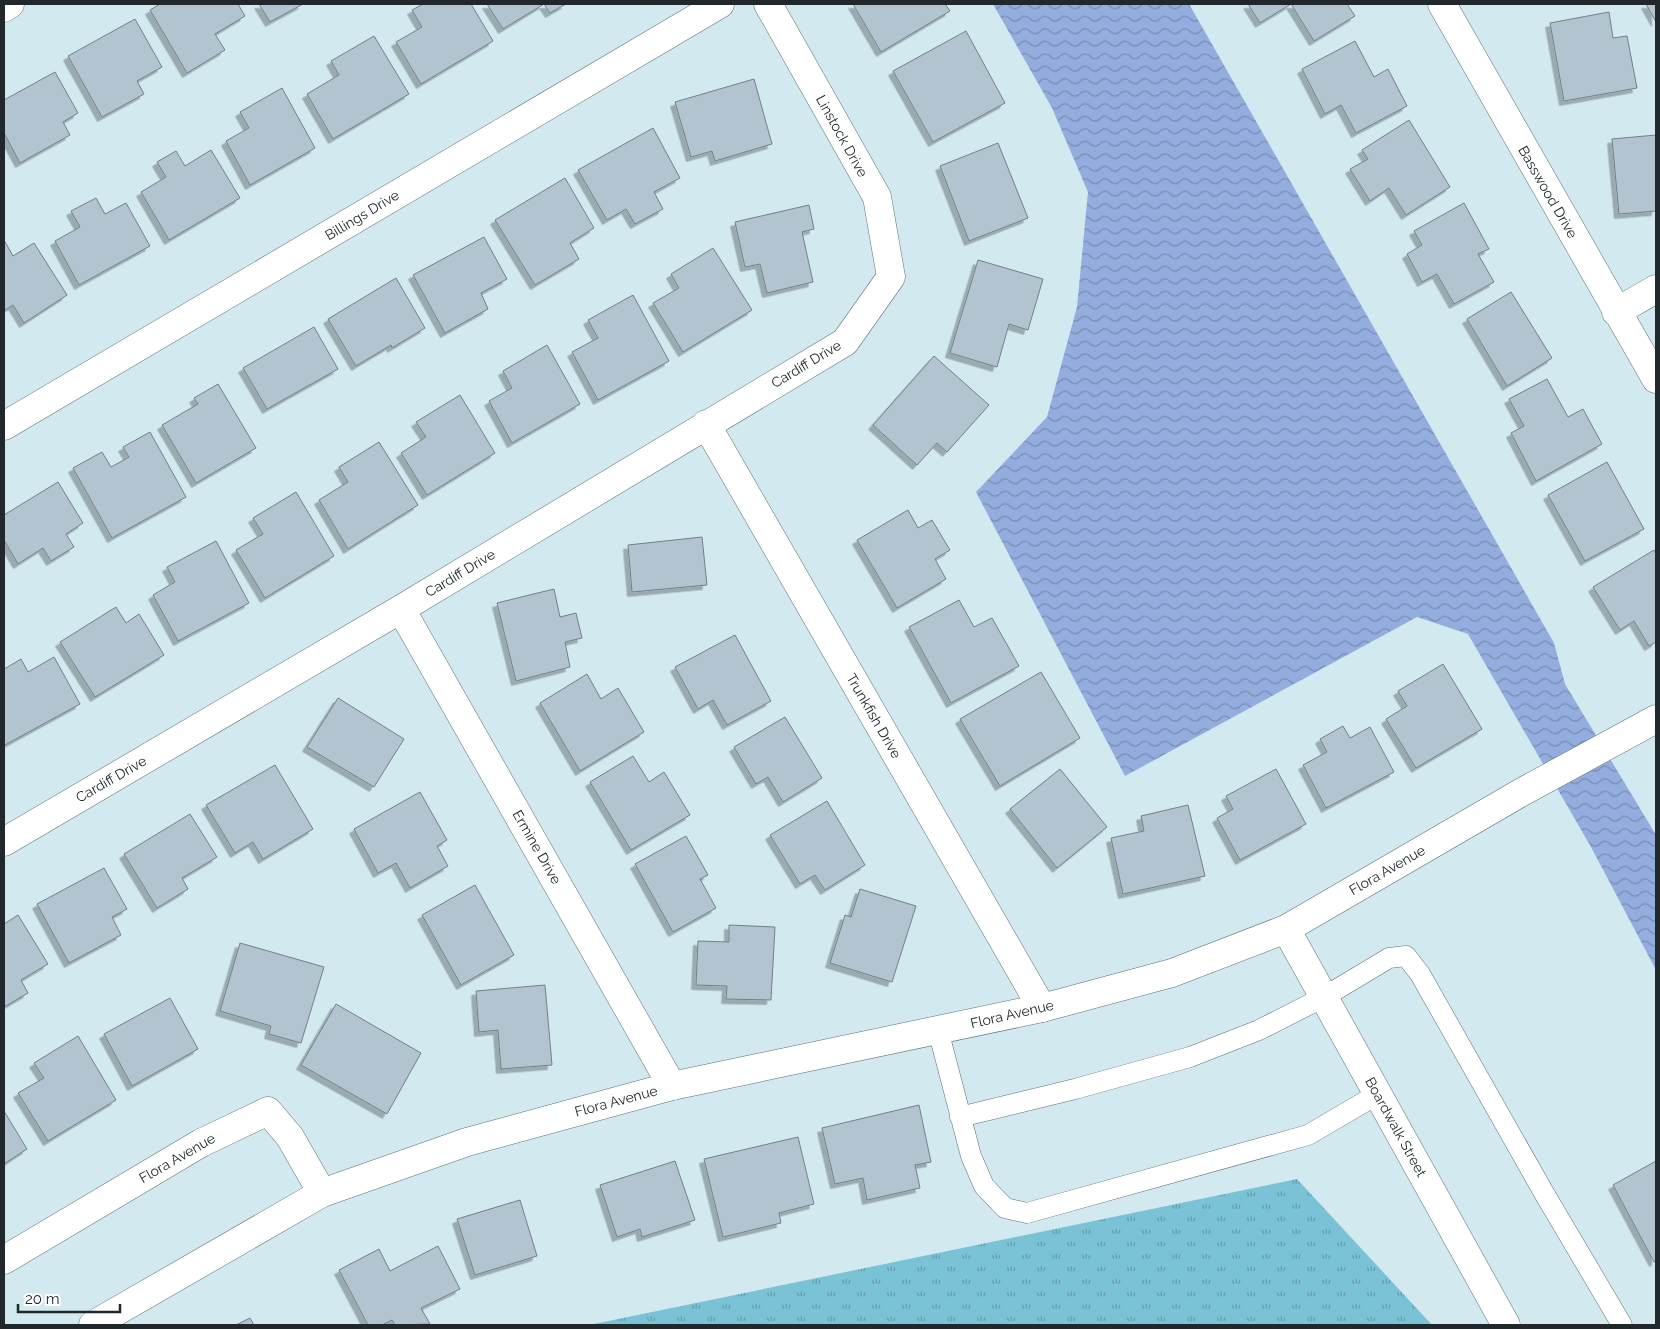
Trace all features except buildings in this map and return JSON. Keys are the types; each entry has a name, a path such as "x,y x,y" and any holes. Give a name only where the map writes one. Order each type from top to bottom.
{"street":[{"path":"4,8 10,4"},
{"name":"Billings Drive","path":"4,426 720,4"},
{"name":"Linstock Drive","path":"768,4 876,197 891,277"},
{"name":"Basswood Drive","path":"1444,4 1616,312 1656,379"},
{"name":"Cardiff Drive","path":"4,842 401,609 845,342 891,277"},
{"path":"1616,312 1656,289"},
{"name":"Trunkfish Drive","path":"706,424 1042,1008"},
{"name":"Ermine Drive","path":"401,609 672,1086"},
{"name":"Flora Avenue","path":"93,1325 322,1193 467,1142 672,1086 1042,1008 1172,973 1286,929 1522,792 1656,719"},
{"name":"Boardwalk Street","path":"1286,929 1506,1325"},
{"name":"Flora Avenue","path":"4,1260 201,1143 268,1111 290,1137 322,1193"}],"lane":[{"path":"960,1117 1190,1057 1259,1030 1324,997 1390,958 1406,956 1420,974 1544,1193 1622,1325"},
{"path":"938,1030 970,1156 984,1186 1005,1208 1027,1213 1308,1135 1378,1094"}],"green space":[{"path":"1297,1179 1432,1325 589,1325"}],"water":[{"path":"993,4 1189,4 1554,643 1565,684 1656,835 1656,970 1591,847 1468,634 1417,617 1125,776 976,492 1047,417 1077,307 1088,192 1052,108"}]}
